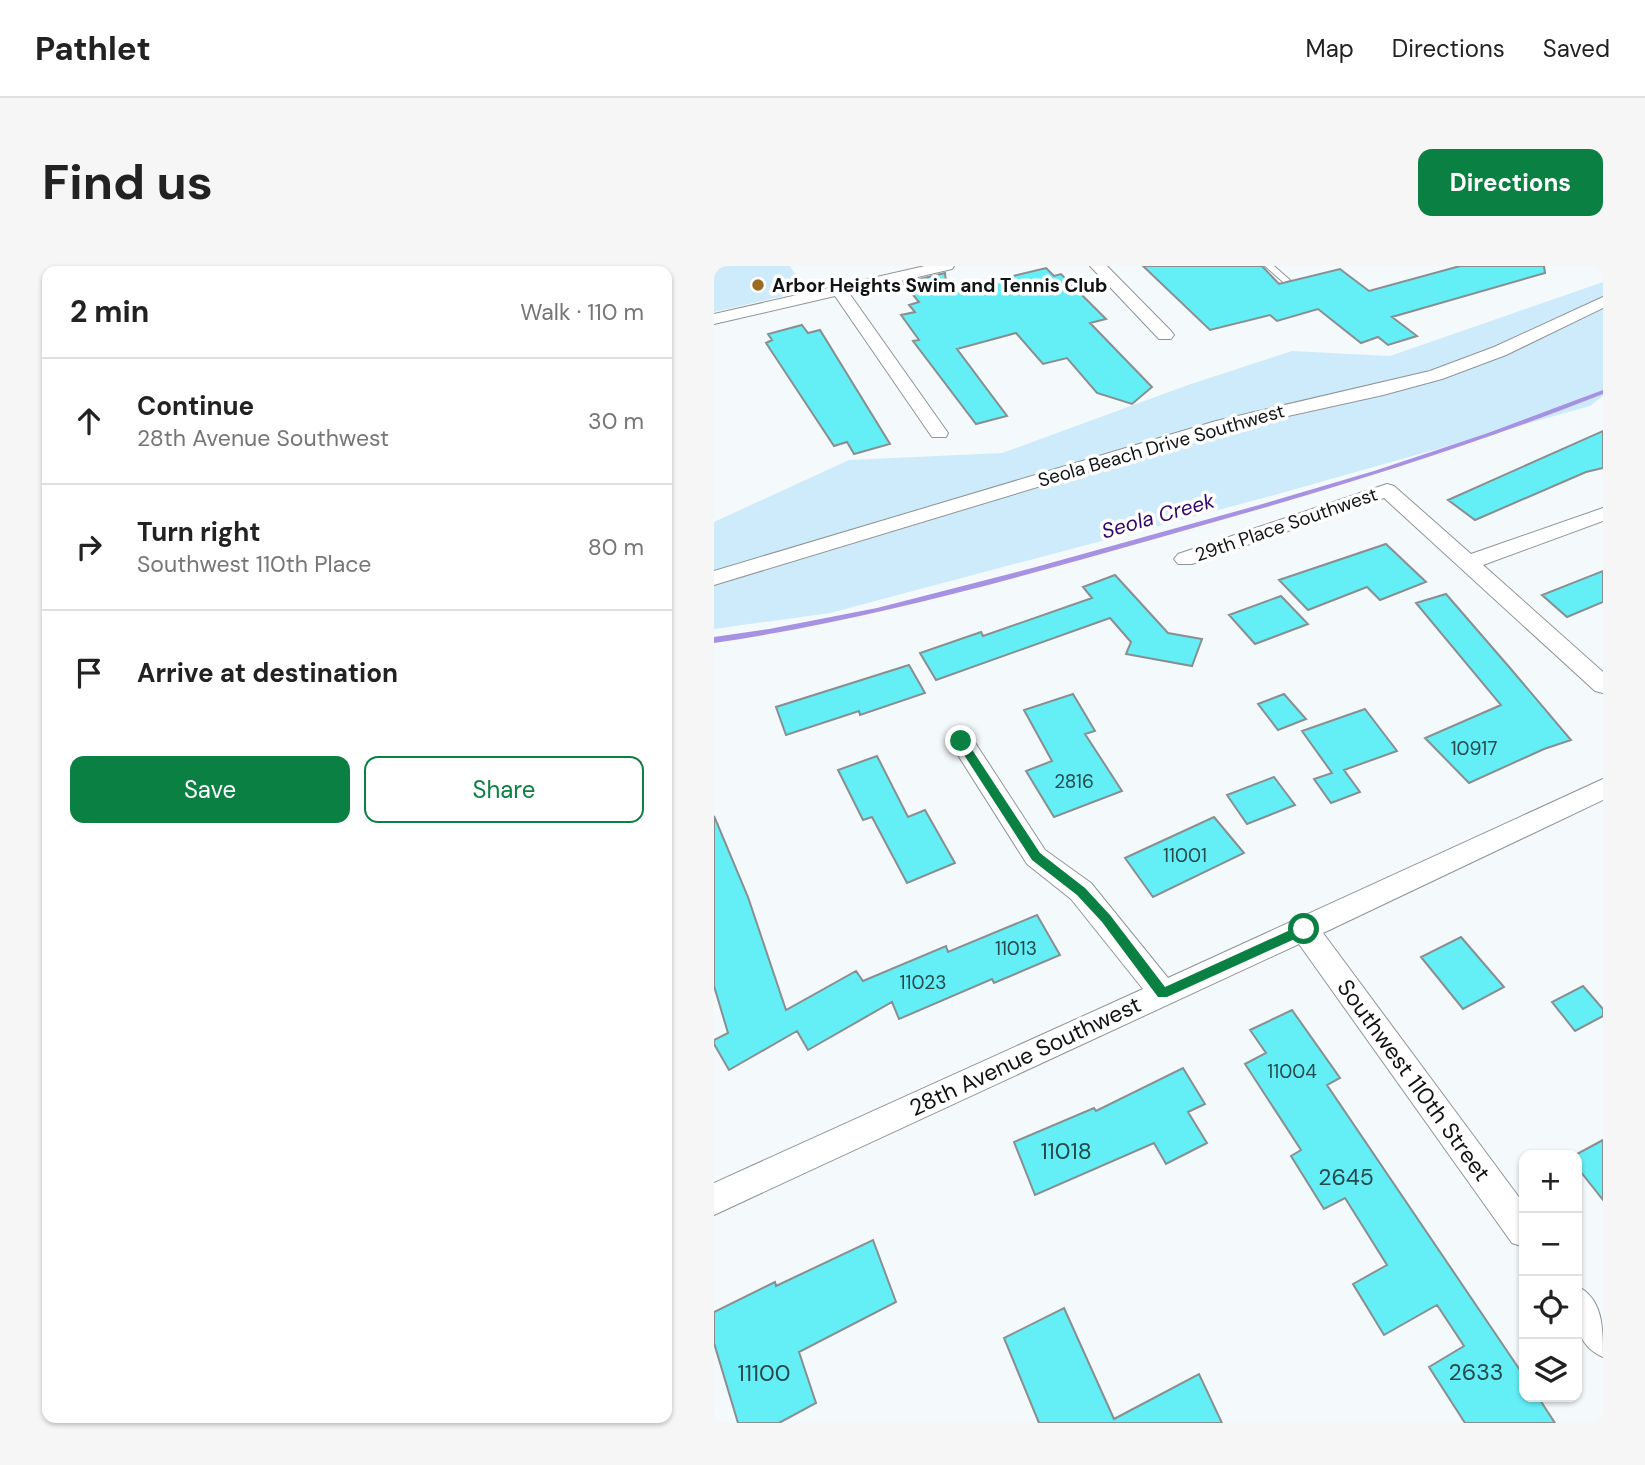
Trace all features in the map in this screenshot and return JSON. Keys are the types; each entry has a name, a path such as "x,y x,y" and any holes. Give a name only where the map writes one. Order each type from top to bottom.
{"street":[{"path":"714,318 946,266"},
{"path":"1098,266 1165,335"},
{"path":"839,290 939,433"},
{"name":"Seola Beach Drive Southwest","path":"714,578 1223,425 1374,393 1438,374 1481,360 1603,302"},
{"name":"29th Place Southwest","path":"1185,559 1387,490 1468,563"},
{"path":"1603,514 1468,563 1603,685"},
{"path":"961,741 1036,856 1081,891 1163,993"},
{"name":"28th Avenue Southwest","path":"714,1199 1603,789"},
{"name":"Southwest 110th Street","path":"1304,929 1519,1224"},
{"path":"1582,1310 1603,1339"}],"lane":[{"path":"1269,266 1286,279"}],"shaded area":[{"name":"Arbor Heights Swim and Tennis Club","path":"714,266 790,266 805,291 714,312"},
{"path":"1603,282 1603,396 1590,406 1267,497 830,613 714,629 714,522 849,460 1002,453 1188,385 1292,351 1390,356"}],"building":[{"path":"1143,266 1262,266 1279,284 1340,269 1369,291 1460,266 1544,266 1545,273 1392,317 1417,336 1388,345 1378,337 1361,343 1318,309 1277,321 1270,315 1210,330"},
{"path":"1046,268 1054,276 1061,274 1106,319 1090,323 1152,387 1132,404 1097,393 1067,358 1043,364 1016,333 957,349 1007,416 976,424 913,341 919,340 901,315 915,312 909,305 919,302 903,283 945,273 947,292"},
{"path":"802,325 808,333 820,330 890,444 854,454 847,442 834,446 766,343 772,340 768,334"},
{"path":"1603,431 1603,468 1586,472 1475,520 1448,500"},
{"path":"1386,544 1426,582 1380,600 1367,587 1308,610 1279,580"},
{"path":"1603,571 1603,602 1567,617 1542,595"},
{"path":"1115,575 1168,633 1202,639 1192,666 1126,654 1131,642 1110,618 936,680 920,653 981,632 983,636 1092,598 1083,587"},
{"path":"1446,594 1571,740 1544,749 1469,783 1425,738 1501,705 1416,603"},
{"path":"1281,596 1308,624 1255,644 1229,615"},
{"path":"909,665 925,693 860,715 859,711 786,735 776,707"},
{"path":"1073,694 1095,731 1085,734 1122,791 1054,817 1026,771 1052,761 1024,710"},
{"path":"1284,694 1306,719 1278,730 1258,704"},
{"path":"1365,709 1397,751 1344,770 1360,792 1331,803 1314,779 1332,773 1302,731"},
{"path":"877,756 908,817 925,810 955,863 907,883 872,817 863,820 838,770"},
{"path":"1274,777 1295,805 1247,824 1227,795"},
{"path":"714,816 748,897 786,1010 856,971 863,981 946,946 948,952 1037,915 1060,955 994,983 992,979 899,1019 892,1002 808,1050 797,1031 729,1070 714,1044 714,1040 728,1033 714,986"},
{"path":"1214,817 1244,853 1153,897 1125,858"},
{"path":"1461,937 1504,987 1463,1009 1421,957"},
{"path":"1583,986 1603,1009 1603,1016 1575,1031 1552,1002"},
{"path":"1292,1010 1340,1078 1327,1085 1519,1369 1519,1402 1541,1402 1555,1423 1465,1423 1429,1367 1464,1346 1437,1305 1384,1335 1353,1284 1387,1265 1345,1198 1324,1209 1291,1156 1301,1150 1245,1064 1266,1053 1250,1030"},
{"path":"1183,1068 1205,1104 1188,1112 1207,1143 1166,1164 1154,1143 1035,1195 1014,1142 1094,1108 1096,1111"},
{"path":"1603,1140 1603,1200 1582,1173 1582,1151"},
{"path":"873,1240 896,1302 799,1352 816,1403 779,1423 738,1423 714,1343 714,1312 775,1282 776,1286"},
{"path":"1064,1308 1114,1419 1199,1374 1222,1423 1039,1423 1004,1338"}],"waterway":[{"name":"Seola Creek","path":"714,640 823,622 1039,569 1434,454 1603,392"}],"place":[{"name":"Arbor Heights Swim and Tennis Club","path":"758,285"}],"route":[{"path":"961,741 989,788 1036,856 1081,891 1163,993 1304,929"}]}
